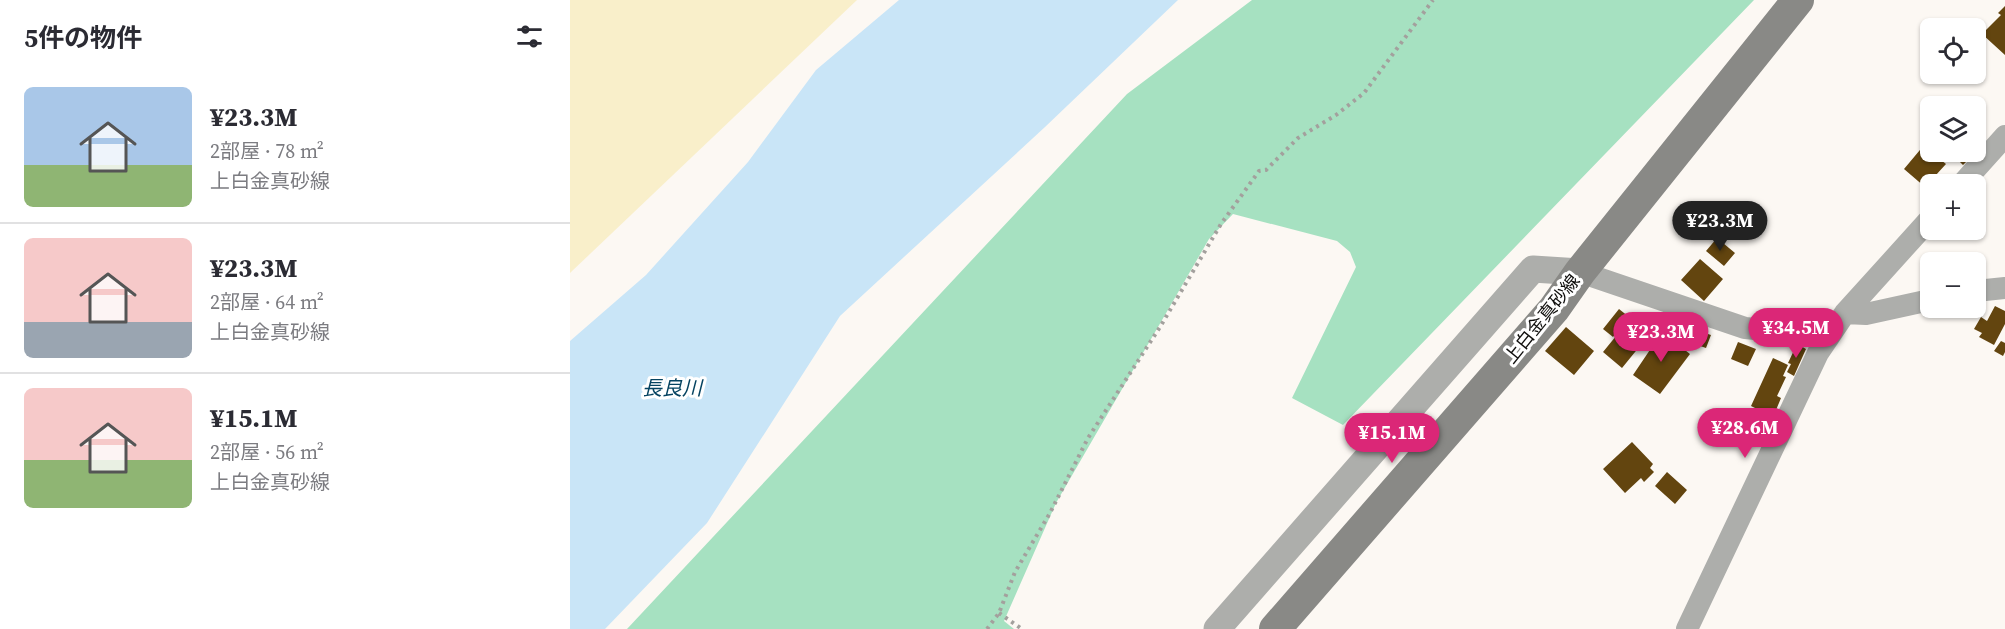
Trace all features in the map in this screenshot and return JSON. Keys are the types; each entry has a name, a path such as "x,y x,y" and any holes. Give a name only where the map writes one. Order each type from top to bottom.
{"main road":[{"name":"上白金真砂線","path":"1275,629 1554,309 1580,272 1798,0"}],"street":[{"path":"1971,174 2005,136"},
{"path":"1687,629 1818,353 1840,321 1920,230"},
{"path":"1217,629 1533,269 1580,272 1746,328 1797,333 1920,302"},
{"path":"1986,290 2005,288"}],"path":[{"path":"987,629 999,613 1015,572 1050,513 1088,438 1160,327 1221,224 1259,171 1266,170 1298,138 1336,115 1364,93 1433,0"},
{"path":"999,613 1022,629"}],"green space":[{"path":"1252,0 1754,0 1343,425 1292,398 1356,267 1350,252 1337,241 1233,214 1209,239 1056,503 1004,621 1014,629 627,629 1127,94"}],"sand":[{"path":"570,0 857,0 570,273"}],"water":[{"name":"長良川","path":"899,0 1178,0 1045,127 840,316 707,523 605,629 570,629 570,341 646,275 748,162 816,70"}],"building":[{"path":"2005,6 2005,55 1986,38 1986,30 2001,15 1998,13"},
{"path":"1920,150 1920,162 1944,162 1946,164 1937,174 1920,174 1920,183 1904,169"},
{"path":"1717,238 1735,253 1724,266 1706,251"},
{"path":"1700,259 1723,279 1704,301 1681,280"},
{"path":"1995,306 2005,311 2005,324 1994,345 1979,337 1982,333 1974,329 1980,318 1987,321"},
{"path":"1619,309 1629,317 1613,337 1603,329"},
{"path":"1634,314 1653,330 1622,368 1603,352"},
{"path":"1675,323 1711,335 1706,348 1671,336"},
{"path":"1566,327 1594,351 1574,375 1545,351"},
{"path":"1662,332 1690,354 1660,394 1633,375"},
{"path":"2001,341 2005,343 2003,356 1994,351"},
{"path":"1738,342 1756,349 1748,366 1731,359"},
{"path":"1797,344 1806,349 1794,376 1787,372 1791,364 1788,363"},
{"path":"1773,358 1788,365 1783,376 1786,377 1777,396 1781,398 1773,417 1751,406"},
{"path":"1632,442 1653,464 1650,468 1654,472 1644,482 1641,478 1625,493 1603,469"},
{"path":"1667,472 1687,490 1675,504 1655,486"}]}
